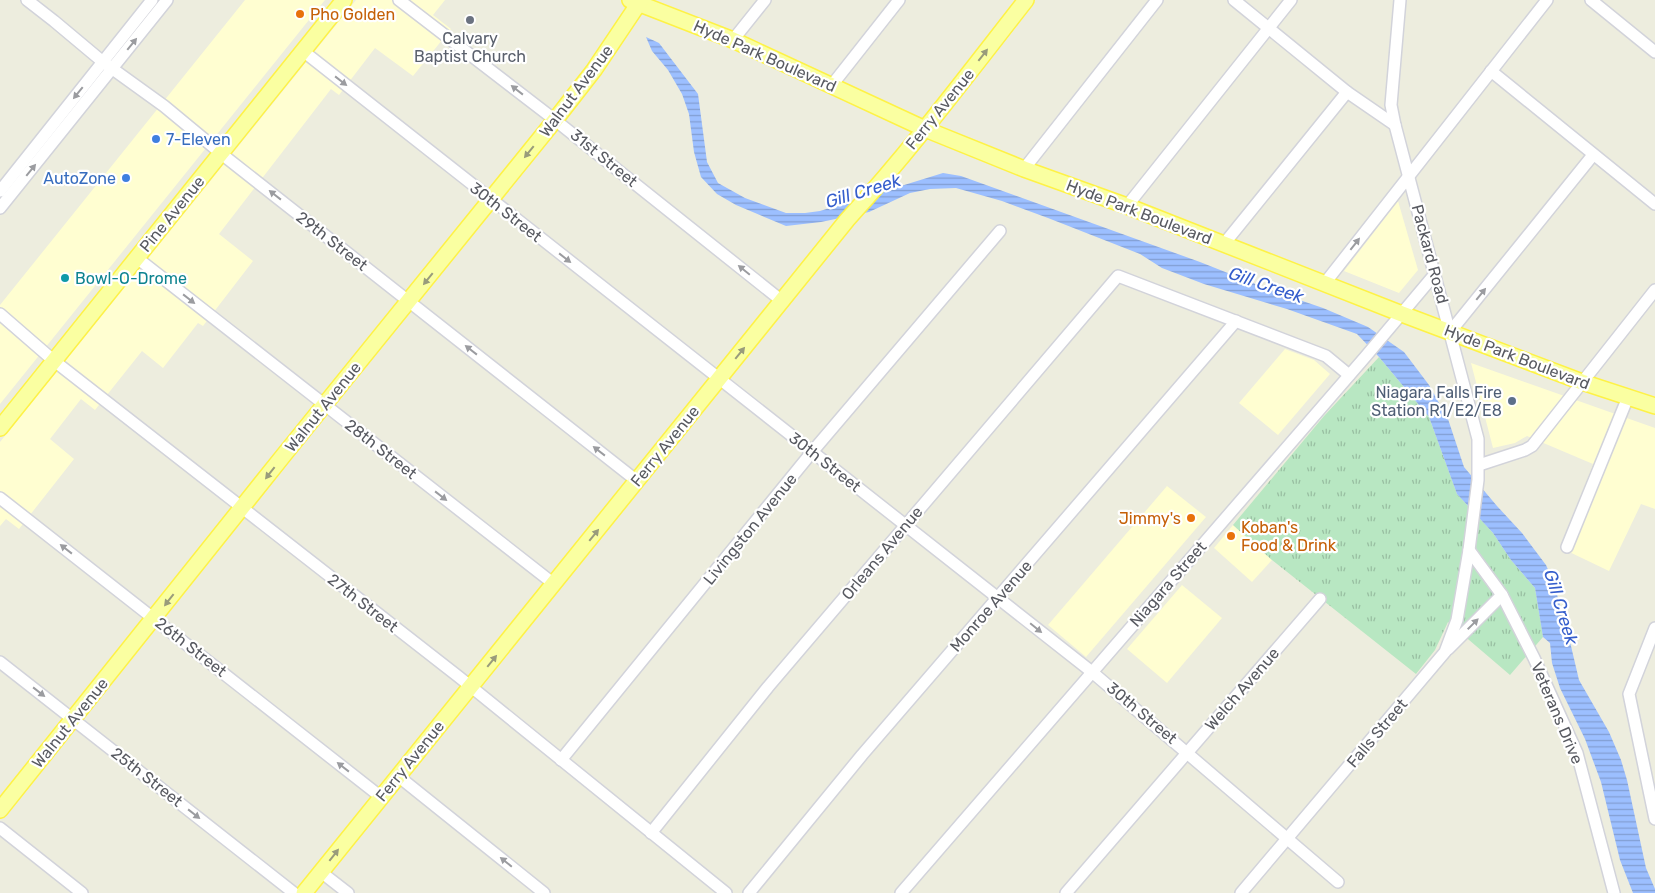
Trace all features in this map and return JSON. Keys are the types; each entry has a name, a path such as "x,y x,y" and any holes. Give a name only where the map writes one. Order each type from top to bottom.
{"main road":[{"name":"Pine Avenue","path":"0,428 344,0"},
{"name":"Ferry Avenue","path":"304,893 847,220 876,189 925,129 1026,0"},
{"name":"Walnut Avenue","path":"0,810 555,120 594,70 637,1"},
{"name":"Hyde Park Boulevard","path":"637,1 733,40 925,129 1024,169 1127,206 1402,314 1582,382 1655,406"}],"street":[{"name":"29th Street","path":"26,0 108,65 164,106 637,481"},
{"path":"0,208 108,65 152,0"},
{"path":"0,191 108,65 167,0"},
{"name":"31st Street","path":"399,0 555,120 782,301"},
{"path":"733,40 765,0"},
{"path":"832,85 899,0"},
{"path":"1024,169 1157,0"},
{"path":"1234,0 1346,92 1395,124"},
{"path":"1127,206 1291,0"},
{"name":"Packard Road","path":"1400,0 1391,105 1478,439 1478,480 1469,550"},
{"path":"1325,283 1547,0"},
{"path":"1590,0 1655,52"},
{"name":"30th Street","path":"303,51 1092,672 1338,882"},
{"path":"1491,71 1655,204"},
{"path":"1224,244 1346,92"},
{"path":"1450,332 1593,154"},
{"name":"Livingston Avenue","path":"562,760 812,452 1000,231"},
{"name":"28th Street","path":"137,258 554,584"},
{"name":"Niagara Street","path":"901,893 1435,274"},
{"name":"Orleans Avenue","path":"651,833 768,687 1118,276 1236,321"},
{"path":"1479,465 1532,446 1655,290"},
{"name":"27th Street","path":"0,314 53,360 470,687 726,893"},
{"path":"1236,321 1326,356 1349,375"},
{"name":"Monroe Avenue","path":"749,893 862,755 1236,321"},
{"path":"1567,547 1628,397"},
{"name":"26th Street","path":"0,498 381,798"},
{"path":"1445,652 1502,595 1469,550"},
{"name":"Falls Street","path":"1241,893 1445,652 1457,620 1469,550"},
{"name":"Veterans Drive","path":"1502,595 1534,658 1577,753 1614,893"},
{"name":"Welch Avenue","path":"1066,893 1320,599"},
{"path":"1655,628 1629,694 1655,819"},
{"name":"25th Street","path":"0,662 294,893"},
{"path":"398,776 544,893"},
{"path":"0,828 82,893"},
{"path":"321,872 348,893"}],"shaded area":[{"path":"245,0 325,0 0,404 0,305"},
{"path":"356,0 445,0 433,15 451,29 413,76 375,48 339,95 331,89 219,234 253,261 203,326 198,323 163,368 142,351 95,410 81,399 50,439 74,459 19,529 6,519 0,526 0,442"},
{"path":"1398,201 1418,270 1399,293 1344,271"},
{"path":"1285,349 1314,360 1330,374 1278,435 1239,403"},
{"path":"1471,363 1655,428 1655,509 1641,504 1609,571 1561,548 1593,464 1527,436 1515,443 1493,448"},
{"path":"1167,486 1206,517 1086,657 1048,625"},
{"path":"1233,525 1272,560 1252,582 1214,548"},
{"path":"1182,585 1222,618 1167,683 1127,649"}],"green space":[{"path":"1379,357 1429,417 1457,494 1493,533 1511,560 1535,588 1543,637 1510,675 1448,622 1435,650 1416,674 1272,560 1233,525 1324,416"}],"water":[{"path":"646,37 659,43 698,94 707,162 718,183 745,198 786,213 805,213 820,211 943,173 961,176 1323,308 1368,327 1404,352 1429,385 1448,419 1464,467 1522,533 1546,565 1553,581 1567,629 1579,680 1609,732 1621,760 1646,868 1655,893 1633,893 1620,860 1601,782 1585,739 1560,688 1552,663 1550,643 1543,637 1535,588 1511,560 1493,533 1457,494 1429,417 1379,357 1357,334 1287,309 1204,284 1162,268 1140,254 1048,218 1002,201 956,188 930,189 910,193 869,212 821,222 786,226 736,205 717,194 701,177 694,152 689,114 682,94 668,70 652,51"}],"place":[{"name":"Pho Golden","path":"300,14"},
{"name":"Calvary Baptist Church","path":"470,20"},
{"name":"7-Eleven","path":"156,139"},
{"name":"AutoZone","path":"126,178"},
{"name":"Bowl-O-Drome","path":"65,278"},
{"name":"Niagara Falls Fire Station R1/E2/E8","path":"1512,401"},
{"name":"Jimmy's","path":"1191,518"},
{"name":"Koban's Food & Drink","path":"1231,536"}],"water label":[{"name":"Gill Creek","path":"863,191"},
{"name":"Gill Creek","path":"1266,285"},
{"name":"Gill Creek","path":"1561,607"}]}
